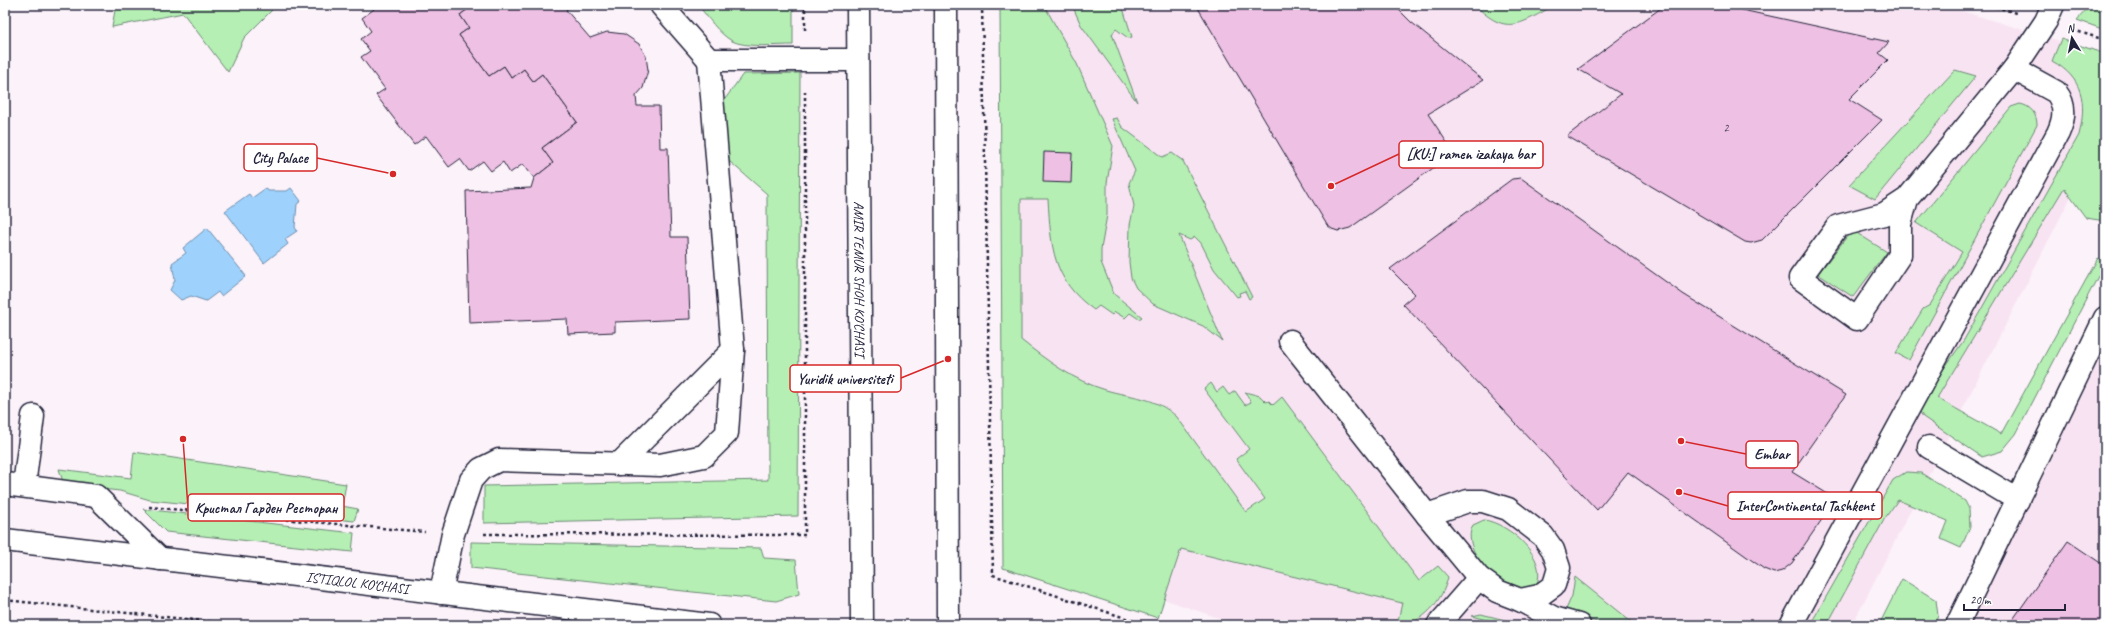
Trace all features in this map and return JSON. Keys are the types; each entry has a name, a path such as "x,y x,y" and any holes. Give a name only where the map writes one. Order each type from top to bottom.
{"main road":[{"path":"441,593 456,528 471,480 481,469 499,460 660,465 704,456 727,433 733,350 709,60 661,5"},
{"name":"AMIR TEMUR SHOH KO'CHASI","path":"858,5 862,625"},
{"path":"946,5 948,625"},
{"path":"1907,198 1900,224 1900,255 1857,319 1800,278 1838,226 1884,214 1907,198 2014,69 2046,21 2053,5"},
{"path":"709,60 858,60"},
{"path":"1791,625 2061,125 2064,111 2060,98 2056,92 2014,69"},
{"path":"1957,625 2018,500 2097,355 2105,318"},
{"path":"1290,341 1427,515 1479,578 1497,591 1520,600 1554,618 1579,625"},
{"path":"619,464 733,350"},
{"path":"33,416 14,485 96,496 160,559"},
{"path":"1929,447 2018,500"},
{"path":"1427,515 1461,503 1483,501 1508,509 1543,536 1557,559 1559,568 1558,577 1554,585 1539,596 1520,600"},
{"name":"ISTIQLOL KO‘CHASI","path":"5,540 709,625"},
{"path":"1438,625 1479,578"}],"path":[{"path":"805,5 805,535"},
{"path":"982,5 993,575 1147,625"},
{"path":"5,600 241,625"}],"shaded area":[{"path":"1012,5 1942,5 2105,55 2105,130 1852,625 1239,625 1018,549"},
{"path":"2105,318 2105,625 1957,625"}],"green space":[{"path":"116,5 277,5 244,38 228,72 183,13 112,27"},
{"path":"698,5 793,5 793,45 745,45 732,41 718,29"},
{"path":"1000,5 1044,5 1077,64 1113,146 1107,183 1107,215 1101,249 1101,262 1114,294 1142,317 1139,319 1130,313 1125,318 1115,312 1112,315 1099,306 1094,310 1080,299 1070,287 1056,261 1051,232 1048,199 1021,199 1021,340 1050,362 1083,381 1106,390 1152,401 1168,410 1177,417 1246,512 1265,499 1236,459 1249,449 1204,389 1211,383 1217,392 1223,387 1229,395 1235,391 1245,405 1251,402 1245,392 1260,396 1266,402 1269,401 1273,405 1282,397 1419,581 1438,566 1448,577 1442,594 1437,602 1423,616 1415,621 1397,625 1402,603 1181,549 1158,618 1003,568"},
{"path":"1072,5 1122,5 1132,37 1128,38 1116,29 1112,34 1137,102 1081,25"},
{"path":"1475,5 1555,5 1523,22 1505,24 1486,15"},
{"path":"2096,6 2105,7 2105,30 2077,20 2087,9"},
{"path":"2061,39 2105,54 2105,221 2086,218 2064,188 1937,398 2001,434 2098,258 2105,263 2016,434 2002,451 1982,457 1923,417 1917,407 1964,340 2079,135 2083,112 2080,92 2070,75 2052,61"},
{"path":"1955,70 1976,76 1875,199 1849,185"},
{"path":"800,73 798,516 484,523 484,486 768,480 767,194 729,161 720,106 743,74"},
{"path":"2020,104 2033,111 2036,117 2037,125 1909,360 1896,353 1923,309 1930,305 1962,252 1916,223 2011,107"},
{"path":"1117,118 1122,127 1162,157 1172,153 1183,161 1252,297 1249,299 1245,291 1239,293 1240,296 1237,297 1214,269 1201,243 1195,237 1190,240 1179,235 1222,341 1203,326 1153,304 1136,288 1131,278 1129,262 1130,225 1134,206 1129,183 1135,171 1112,119"},
{"path":"1852,230 1887,252 1853,297 1818,274"},
{"path":"134,452 346,484 342,506 358,509 354,521 150,500 120,491 64,485 59,469 131,478"},
{"path":"1906,472 1921,473 1965,501 1969,509 1970,527 1961,548 1941,539 1948,521 1898,500 1885,518 1827,625 1810,625 1893,480"},
{"path":"143,509 354,533 352,552 166,532"},
{"path":"1484,520 1494,523 1515,535 1532,554 1537,564 1539,575 1536,586 1526,589 1514,588 1494,576 1484,567 1472,545 1470,535 1473,525"},
{"path":"471,542 761,548 764,558 796,560 799,594 776,601 471,568"},
{"path":"1575,577 1635,625 1610,625 1564,614 1572,596"},
{"path":"1902,579 1936,600 1938,616 1934,625 1879,625"},
{"path":"1481,614 1525,625 1508,625 1472,616"}],"water":[{"path":"266,188 268,191 287,191 291,188 301,201 297,204 295,227 297,231 285,239 288,244 264,263 225,211 249,194 252,198"},
{"path":"207,228 246,276 221,296 218,292 206,301 191,296 181,300 170,290 175,280 172,263 186,253 183,248"}],"building":[{"path":"371,5 471,5 472,6 460,15 469,28 459,35 489,76 504,66 512,78 524,69 533,81 542,74 577,122 542,148 553,163 534,178 523,164 510,173 503,162 491,171 483,161 469,171 460,159 449,167 426,136 414,145 376,95 385,89 361,57 370,51 361,39 371,31 362,18 374,9"},
{"path":"471,5 572,5 566,10 590,38 607,32 624,34 639,44 646,56 648,70 643,88 636,96 637,106 659,106 660,148 668,148 671,237 687,237 690,319 615,322 615,332 568,334 567,319 469,323 466,191 531,188 534,178 553,163 542,148 577,122 542,74 533,81 524,69 512,78 504,66 489,76 459,35 469,28 460,15 472,6"},
{"path":"1202,5 1394,5 1411,22 1483,80 1428,114 1454,153 1350,228 1338,231 1332,229 1327,225 1198,8"},
{"path":"1665,5 1719,5 1889,42 1879,53 1888,60 1849,99 1882,120 1762,240 1751,243 1745,242 1567,136 1621,94 1578,69"},
{"path":"1044,152 1072,153 1071,183 1043,182"},
{"path":"1521,178 1683,294 1846,395 1792,472 1836,499 1792,563 1782,571 1774,573 1764,569 1628,472 1597,510 1403,304 1415,294 1390,269 1512,179"},
{"path":"2068,541 2105,566 2105,625 2009,625"}],"place":[{"name":"City Palace","path":"393,174"},
{"name":"[KU:] ramen izakaya bar","path":"1331,186"},
{"name":"Yuridik universiteti","path":"948,359"},
{"name":"Кристал Гарден Ресторан","path":"183,439"},
{"name":"Embar","path":"1681,441"},
{"name":"InterContinental Tashkent","path":"1679,492"}]}
